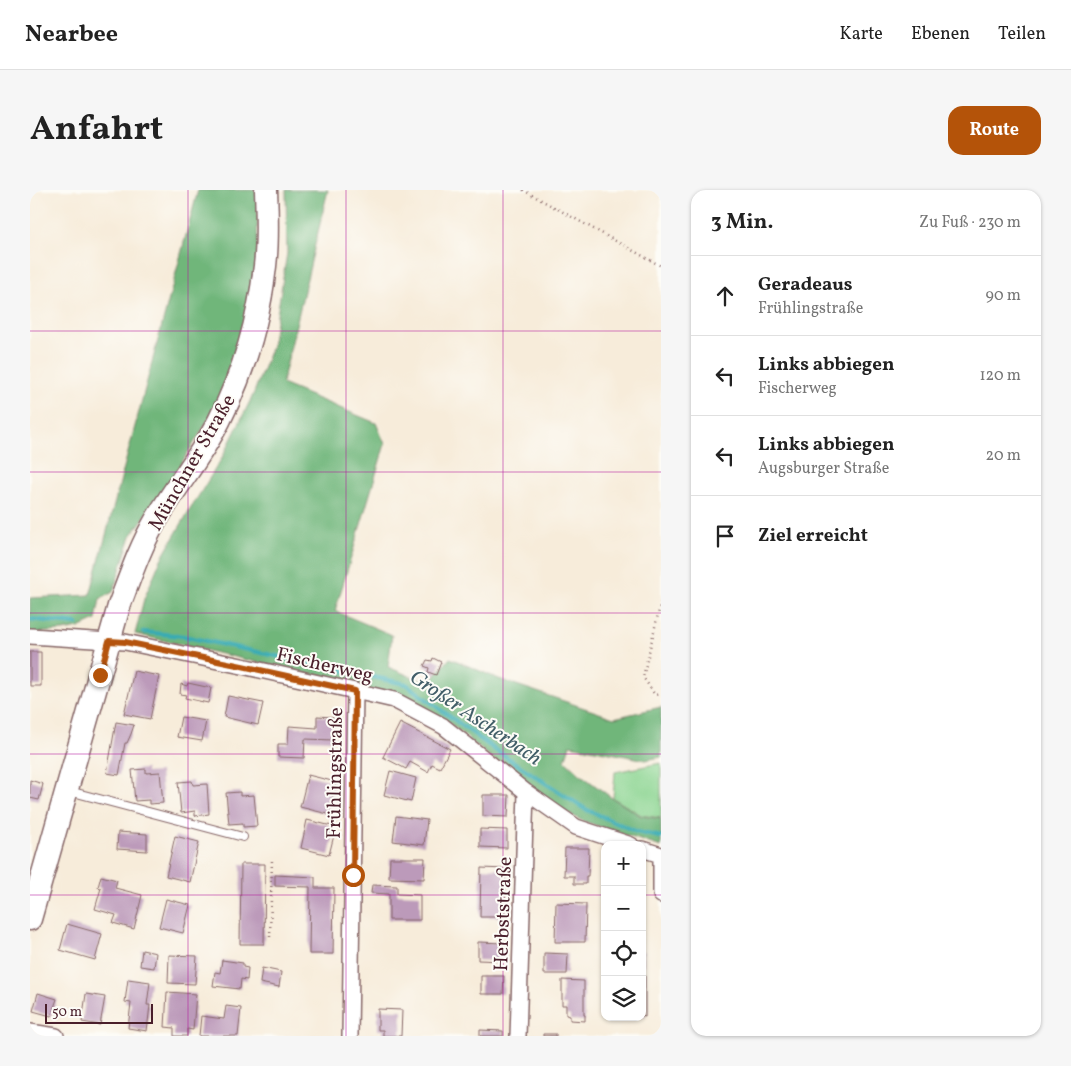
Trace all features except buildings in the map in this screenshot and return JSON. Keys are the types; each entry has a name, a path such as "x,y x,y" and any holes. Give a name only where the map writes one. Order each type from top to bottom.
{"main road":[{"name":"Münchner Straße","path":"30,919 119,606 137,557 156,519 199,456 238,381 260,306 265,264 266,190"}],"street":[{"name":"Fischerweg","path":"30,636 125,642 394,700 443,726 526,792 576,827 618,841"},
{"name":"Frühlingstraße","path":"350,1036 355,691"},
{"name":"Herbststraße","path":"518,1036 526,792"},
{"path":"646,850 661,855 661,896"},
{"path":"30,1032 56,1036"}],"lane":[{"path":"67,790 243,837"}],"path":[{"path":"523,190 661,266"},
{"path":"661,602 643,677 655,695 661,694"},
{"path":"270,936 272,859"}],"green space":[{"path":"198,190 258,190 257,265 241,345 214,411 174,475 131,536 113,592 100,599 96,620 79,628 30,633 30,598 90,595"},
{"path":"286,190 328,190 282,384 376,423 385,444 335,611 392,635 388,667 429,684 450,658 499,679 614,718 661,707 661,757 646,760 570,745 565,760 612,798 641,816 661,819 661,847 583,821 543,800 448,722 419,705 355,685 135,634 144,599 160,561 222,458 253,395 272,346 287,253"},
{"path":"661,763 661,818 641,815 613,798 615,772"}],"waterway":[{"name":"Großer Ascherbach","path":"30,619 77,624"},
{"name":"Großer Ascherbach","path":"143,632 183,636 406,684 494,749 585,809 637,832 661,837"}],"route":[{"path":"100,675 109,641 125,642 355,691 353,875"}]}
